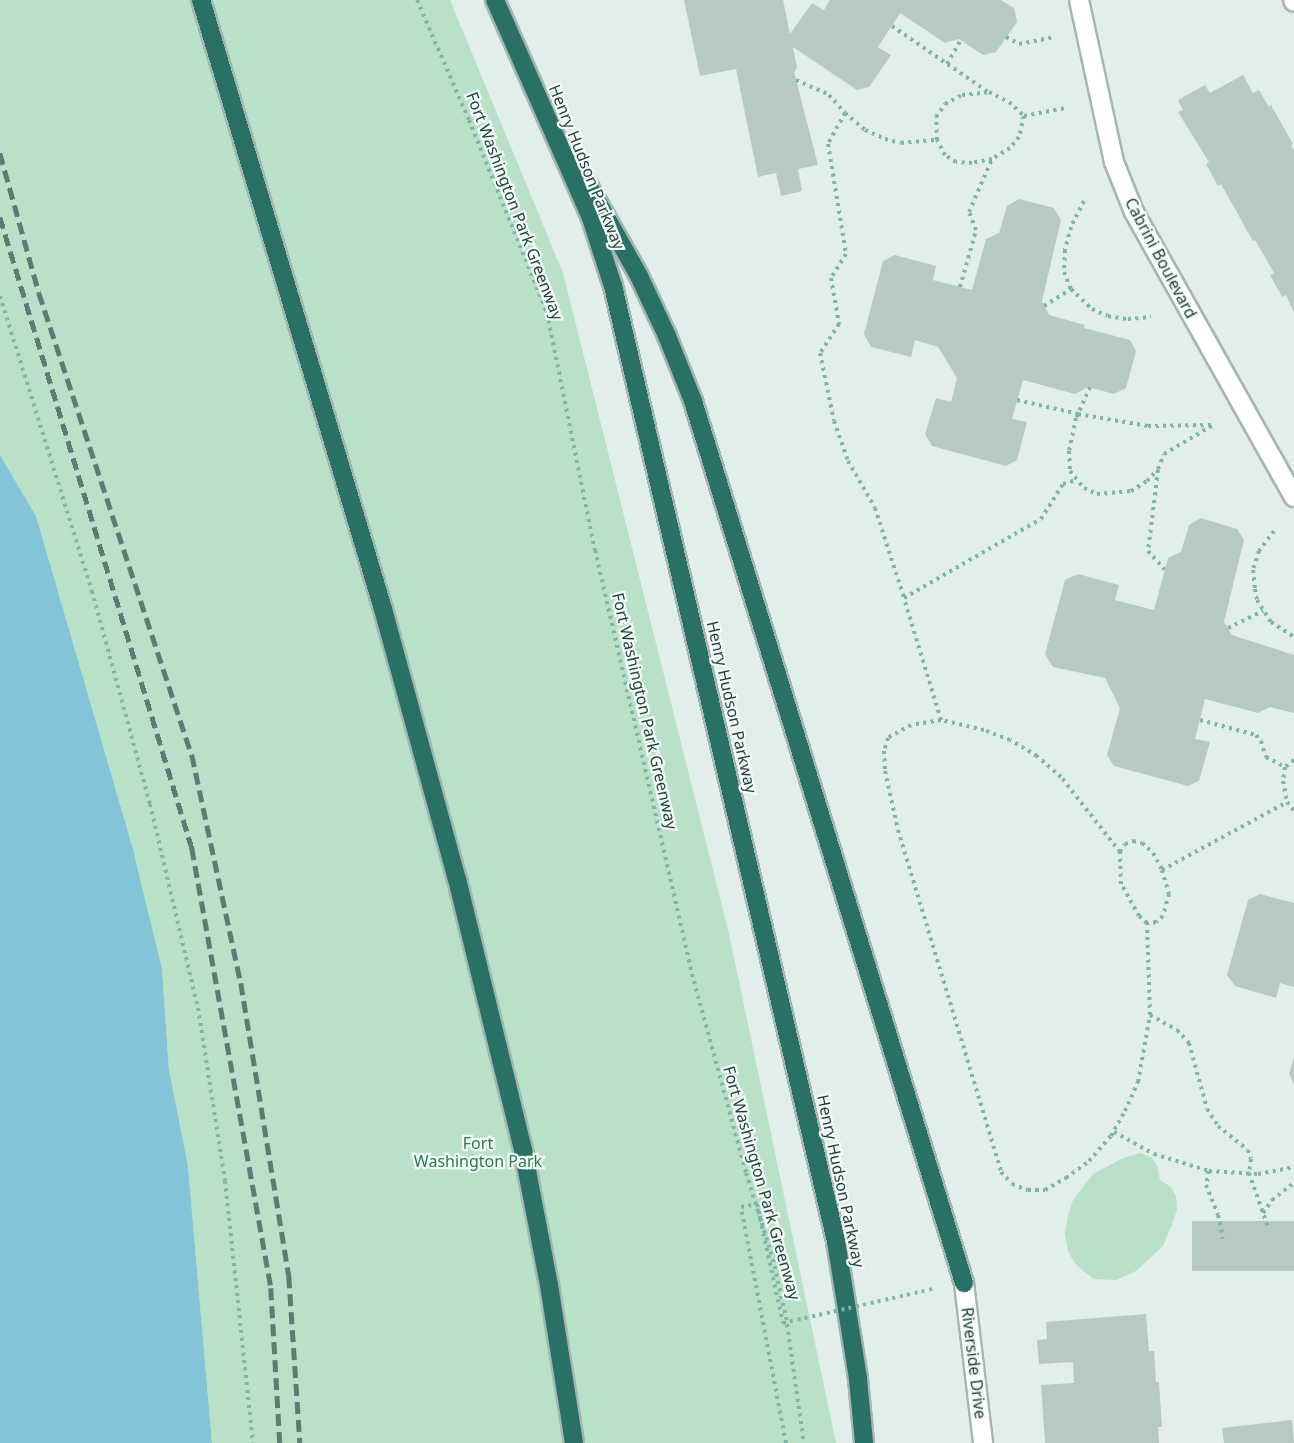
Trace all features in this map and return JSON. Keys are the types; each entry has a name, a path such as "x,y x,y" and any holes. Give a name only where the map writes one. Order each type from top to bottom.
{"highway":[{"path":"201,0 383,609 460,890 523,1150 549,1285 574,1443"},
{"name":"Henry Hudson Parkway","path":"495,0 591,218 613,286 836,1241 858,1379 864,1443"},
{"path":"535,91 639,276 668,336 693,401 964,1283"}],"street":[{"name":"Cabrini Boulevard","path":"1079,0 1104,123 1114,162 1127,194 1147,238 1294,497"},
{"name":"Riverside Drive","path":"964,1283 983,1443"}],"path":[{"name":"Fort Washington Park Greenway","path":"417,0 470,120 547,313 595,550 692,974 746,1173 774,1259 786,1317 804,1443"},
{"path":"892,26 989,92 1009,102 1024,116"},
{"path":"1006,37 1019,44 1051,38"},
{"path":"947,64 961,40"},
{"path":"796,80 829,95 865,130 885,139 901,144 936,140"},
{"path":"989,92 962,95 945,104 936,117 936,140 945,155 956,162 972,163 992,159 1010,148 1019,137 1024,116"},
{"path":"1024,116 1065,108"},
{"path":"845,113 828,144 846,254 831,279 839,324 820,353 834,421 848,461 875,508 941,720"},
{"path":"960,287 976,230 969,212 992,159"},
{"path":"1084,201 1071,227 1065,250 1064,272 1071,289 1092,309 1108,316 1128,319 1151,317"},
{"path":"1044,306 1071,289"},
{"path":"0,296 96,602 150,804 198,1008 225,1181 253,1443"},
{"path":"1090,387 1078,414 1069,451 1070,471 1076,480 1097,494 1113,494 1131,491 1147,482 1158,469"},
{"path":"1017,400 1078,414 1148,426 1213,425 1164,454 1158,469 1148,551 1165,570"},
{"path":"904,598 1041,519 1063,484 1076,480"},
{"path":"1274,531 1259,551 1253,570 1257,600 1271,622 1294,637"},
{"path":"1228,628 1263,611"},
{"path":"1120,852 1061,777 1037,756 1010,740 984,730 941,720 911,724 888,738 884,751 885,771 898,830 1001,1172 1012,1184 1028,1190 1045,1190 1089,1161 1114,1132 1138,1082 1150,1015 1147,923 1130,904 1121,884 1120,852 1125,844 1133,841 1142,843 1152,853 1162,870 1169,894 1163,916 1156,922 1147,923"},
{"path":"1200,720 1256,735 1262,741 1266,757 1285,767"},
{"path":"1294,760 1285,767 1283,791 1294,811"},
{"path":"1162,870 1287,802"},
{"path":"1150,1015 1177,1030 1189,1043 1207,1108 1218,1126 1248,1150 1251,1159 1249,1173 1268,1227"},
{"path":"1114,1132 1154,1154 1209,1171 1249,1173 1294,1168"},
{"path":"1209,1171 1206,1185 1218,1215 1223,1238"},
{"path":"1263,1213 1272,1200 1294,1182"},
{"path":"786,1443 741,1207 757,1204 783,1323 933,1289"}],"green space":[{"name":"Fort Washington Park","path":"0,0 450,0 563,273 729,934 836,1443 212,1443 188,1166 169,1070 162,969 133,849 36,516 0,455"},
{"path":"1140,1153 1151,1157 1157,1165 1160,1180 1171,1187 1176,1196 1177,1210 1172,1224 1163,1246 1136,1271 1116,1280 1094,1279 1077,1266 1068,1252 1065,1233 1073,1200 1093,1174 1123,1158"}],"water":[{"path":"0,455 36,516 133,849 162,969 169,1070 188,1166 212,1443 0,1443"}],"building":[{"path":"684,0 783,0 790,34 812,3 824,10 830,0 1001,0 1014,8 1017,22 996,52 983,55 959,39 945,43 900,13 878,47 891,55 869,87 857,90 793,47 797,68 794,72 818,165 798,169 802,191 781,196 776,173 758,177 736,69 700,76"},
{"path":"1243,75 1253,93 1259,90 1269,107 1271,105 1293,144 1291,145 1294,151 1294,313 1286,295 1282,297 1270,275 1274,273 1255,240 1253,241 1221,184 1218,186 1206,164 1209,162 1178,112 1183,110 1178,100 1205,85 1210,93"},
{"path":"1019,199 1054,208 1061,220 1042,301 1049,315 1085,325 1084,328 1130,340 1136,351 1126,388 1114,394 1088,387 1075,394 1023,380 1012,419 1027,422 1017,460 1006,466 932,446 925,434 936,398 951,402 957,378 938,347 915,340 911,357 871,347 864,334 883,261 895,255 936,266 933,280 972,290 986,239 999,233 1007,206"},
{"path":"1201,518 1237,529 1244,540 1224,622 1232,635 1294,655 1294,713 1270,707 1258,713 1205,699 1195,739 1210,742 1199,781 1188,786 1114,766 1107,755 1120,708 1105,678 1053,667 1045,654 1065,580 1078,574 1119,585 1115,600 1154,610 1168,558 1181,552 1189,525"},
{"path":"1260,894 1294,903 1294,987 1280,983 1276,998 1235,986 1227,975 1248,900"},
{"path":"1294,1057 1294,1084 1289,1074"},
{"path":"1192,1221 1294,1221 1294,1271 1192,1271"},
{"path":"1146,1314 1149,1351 1154,1351 1156,1382 1159,1382 1162,1427 1158,1427 1159,1443 1045,1443 1041,1385 1074,1383 1073,1362 1039,1364 1037,1340 1047,1339 1046,1322"},
{"path":"1292,1420 1294,1443 1224,1443 1222,1428"}],"railway":[{"path":"0,153 39,293 192,755 241,983 289,1276 300,1443"},
{"path":"0,217 192,848 271,1288 280,1443"}]}
